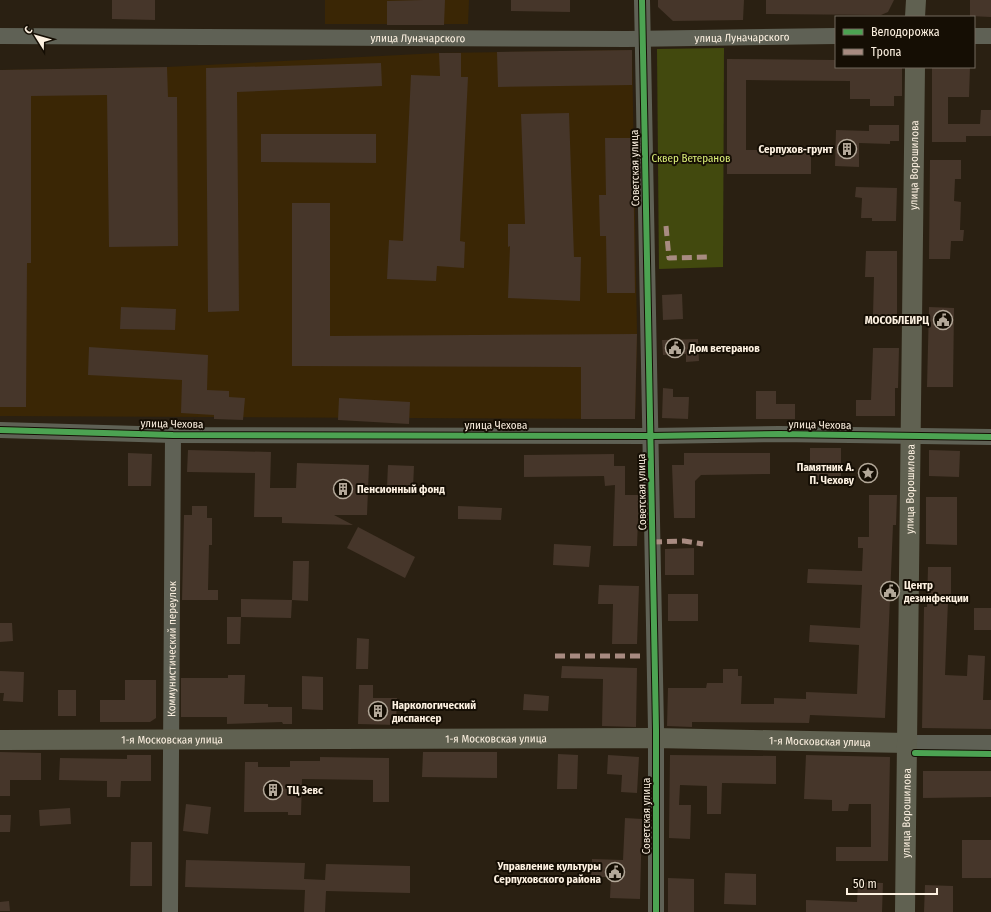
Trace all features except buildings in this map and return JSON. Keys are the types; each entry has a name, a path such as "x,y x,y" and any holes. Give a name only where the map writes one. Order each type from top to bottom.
{"main road":[{"path":"916,0 916,16"},
{"name":"улица Ворошилова","path":"905,912 915,68"},
{"name":"1-я Московская улица","path":"0,740 655,738 907,743"}],"street":[{"name":"Советская улица","path":"642,0 651,436 656,912"},
{"name":"улица Луначарского","path":"0,36 642,39 835,36"},
{"path":"975,36 991,36"},
{"name":"улица Чехова","path":"0,430 173,435 651,436 779,434 991,437"},
{"name":"Коммунистический переулок","path":"170,912 173,435"},
{"name":"1-я Московская улица","path":"907,743 991,744"}],"shaded area":[{"path":"325,0 469,0 468,24 325,24"},
{"path":"632,50 637,334 635,419 0,416 0,70 167,67 439,53"}],"green space":[{"name":"Сквер Ветеранов","path":"724,48 723,267 659,269 657,49"}],"marked path":[{"path":"666,226 669,258 707,257"},
{"path":"652,542 684,541 703,544"},
{"path":"555,656 641,656"}],"cycle path":[{"path":"642,0 656,729 656,912"},
{"path":"0,430 173,435 651,436 779,434 991,437"},
{"path":"915,753 991,754"}],"place":[{"name":"Серпухов-грунт","path":"847,149"},
{"name":"МОСОБЛЕИРЦ","path":"943,320"},
{"name":"Дом ветеранов","path":"675,348"},
{"name":"Памятник А. П. Чехову","path":"868,473"},
{"name":"Пенсионный фонд","path":"343,489"},
{"name":"Центр дезинфекции","path":"890,591"},
{"name":"Наркологический диспансер","path":"378,711"},
{"name":"ТЦ Зевс","path":"273,790"},
{"name":"Управление культуры Серпуховского района","path":"615,872"}]}
